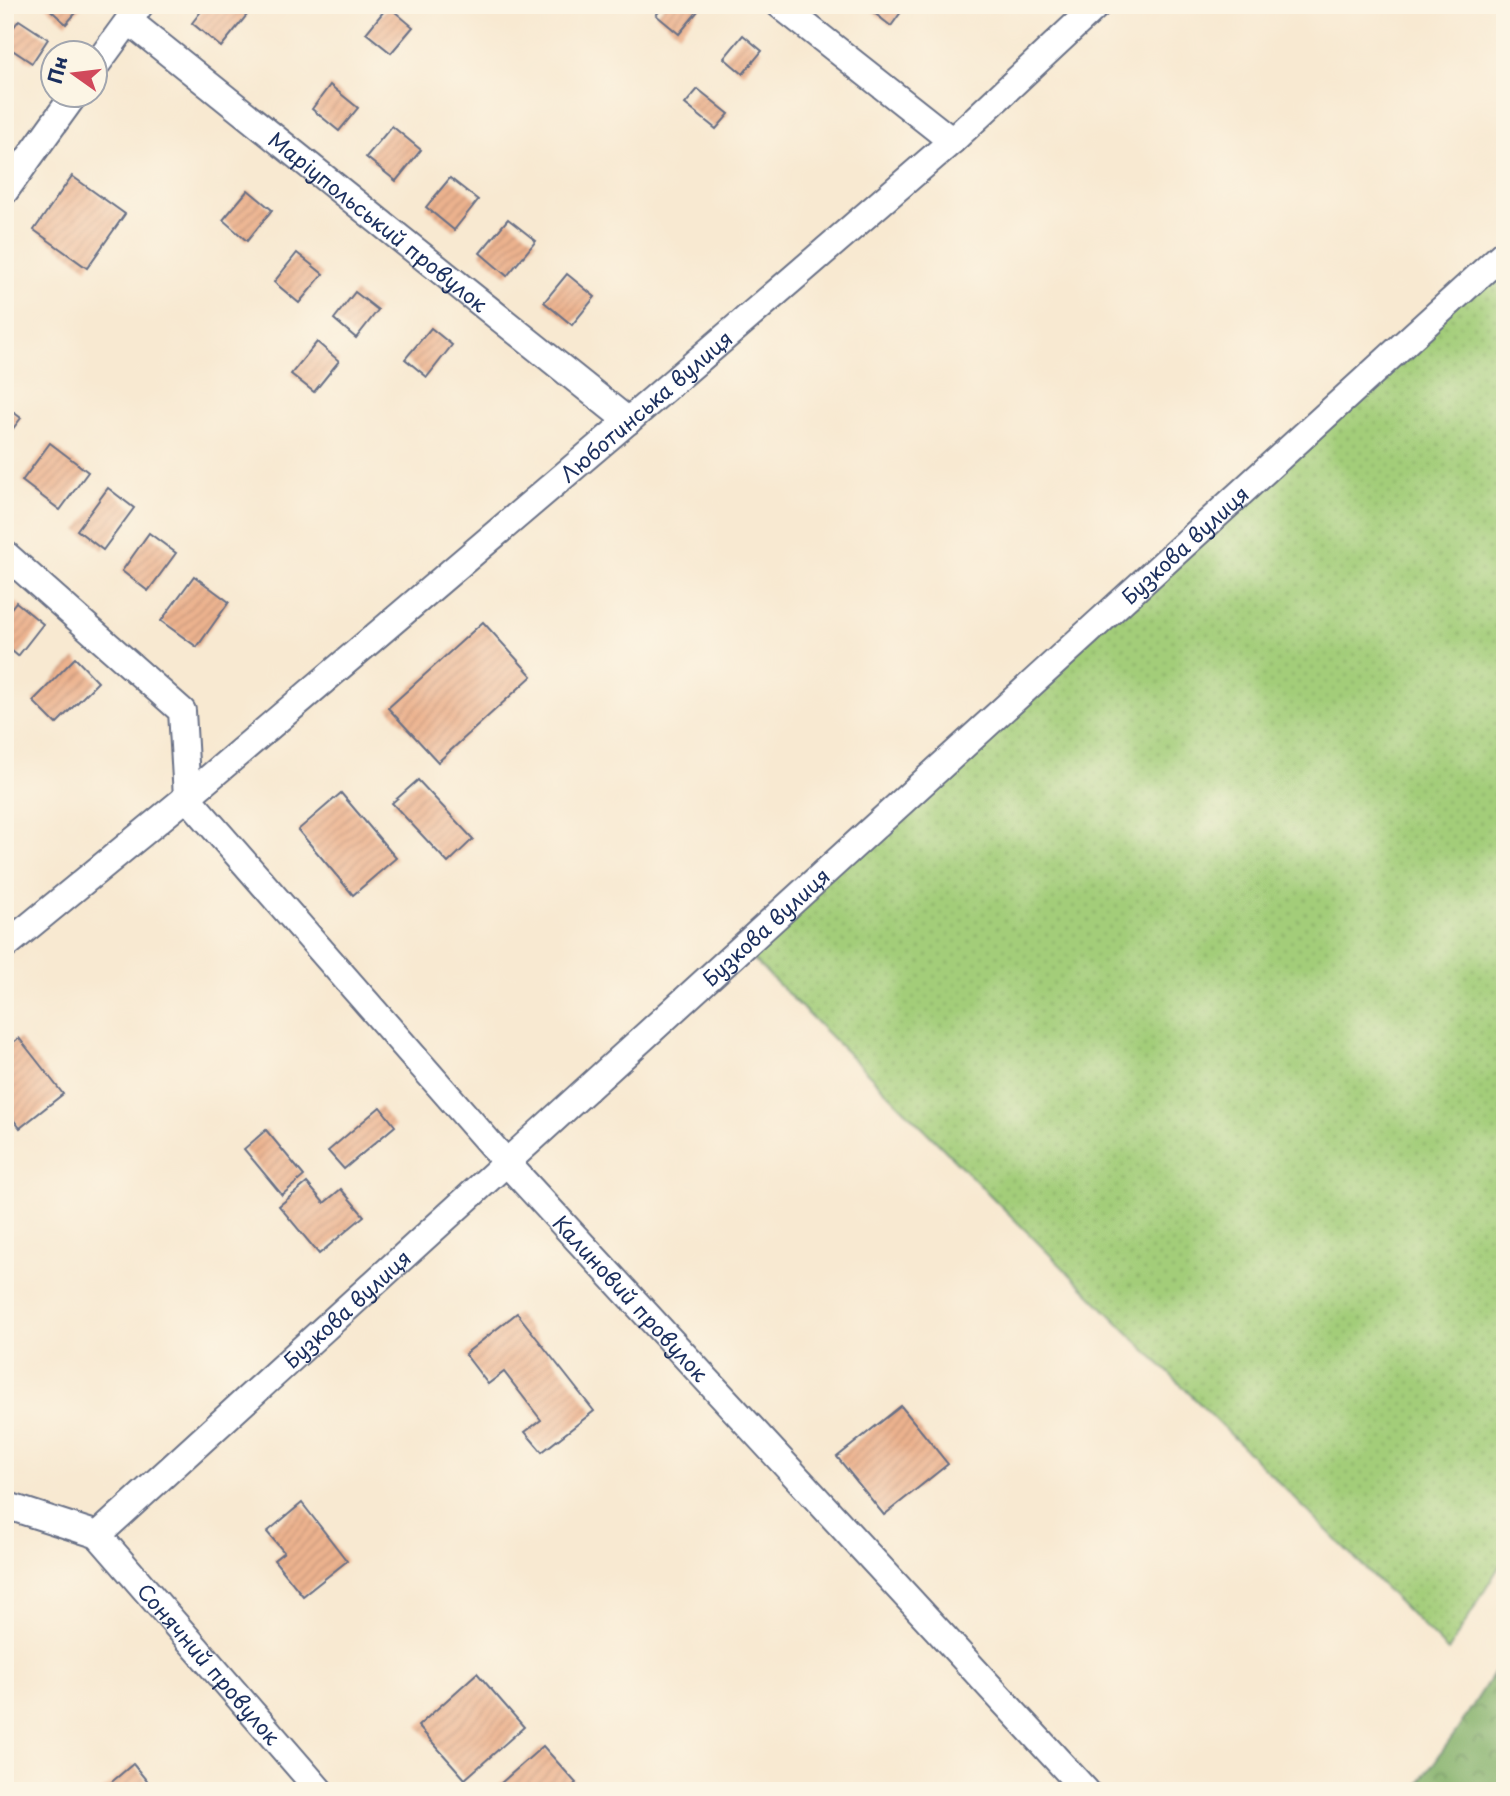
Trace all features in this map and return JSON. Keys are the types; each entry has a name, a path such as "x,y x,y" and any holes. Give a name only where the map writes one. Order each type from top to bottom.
{"street":[{"path":"780,5 952,141"},
{"name":"Люботинська вулиця","path":"5,946 187,797 628,421 952,141 1097,5"},
{"path":"108,49 134,13"},
{"name":"Маріупольський провулок","path":"134,13 628,421"},
{"path":"5,191 65,108"},
{"name":"Бузкова вулиця","path":"99,1535 1505,253"},
{"path":"5,554 182,711 187,797"},
{"name":"Калиновий провулок","path":"187,797 506,1162 1086,1791"},
{"path":"5,1505 99,1535"},
{"name":"Сонячний провулок","path":"99,1535 320,1791"}],"green space":[{"path":"1505,252 1505,1557 1448,1651 741,947"},
{"path":"1505,1655 1505,1791 1414,1791 1458,1729"}],"building":[{"path":"45,5 83,5 66,24"},
{"path":"206,5 235,5 247,15 221,47 192,23"},
{"path":"665,5 703,5 679,34 656,15"},
{"path":"864,5 906,5 891,26"},
{"path":"388,6 413,27 391,53 366,33"},
{"path":"19,20 46,38 38,38 38,54 32,63 5,45 5,39"},
{"path":"743,35 762,51 743,74 724,58"},
{"path":"330,85 358,108 339,131 312,109"},
{"path":"698,89 729,114 716,129 685,104"},
{"path":"392,126 421,150 396,181 366,157"},
{"path":"72,176 125,214 87,268 34,230"},
{"path":"450,178 478,200 454,230 426,207"},
{"path":"248,190 272,210 247,241 223,220"},
{"path":"508,219 536,241 507,276 480,253"},
{"path":"297,253 323,274 299,303 274,282"},
{"path":"567,274 595,297 572,325 544,302"},
{"path":"355,292 378,310 356,338 334,319"},
{"path":"431,328 452,345 427,377 405,359"},
{"path":"317,342 339,361 314,392 291,374"},
{"path":"5,406 21,418 5,439"},
{"path":"50,443 88,472 60,510 22,481"},
{"path":"108,488 134,508 103,550 77,530"},
{"path":"149,533 176,553 148,591 122,571"},
{"path":"194,576 229,602 197,647 161,621"},
{"path":"16,602 43,624 18,656 5,645 5,616"},
{"path":"483,622 532,676 438,762 388,708"},
{"path":"75,658 98,682 56,724 33,701"},
{"path":"418,780 473,839 448,863 392,803"},
{"path":"341,793 396,858 353,895 298,830"},
{"path":"19,1038 63,1094 20,1128 5,1109 5,1048"},
{"path":"380,1107 395,1126 344,1169 328,1151"},
{"path":"266,1130 304,1176 282,1195 244,1149"},
{"path":"307,1183 324,1203 341,1189 364,1216 319,1254 279,1206"},
{"path":"517,1313 594,1411 542,1452 525,1432 541,1420 504,1372 488,1384 465,1354"},
{"path":"901,1406 948,1464 884,1515 837,1457"},
{"path":"302,1503 347,1561 303,1596 274,1560 284,1552 267,1532"},
{"path":"477,1673 524,1727 465,1779 418,1726"},
{"path":"543,1746 576,1783 568,1791 492,1791"},
{"path":"133,1764 155,1791 101,1791"}]}
